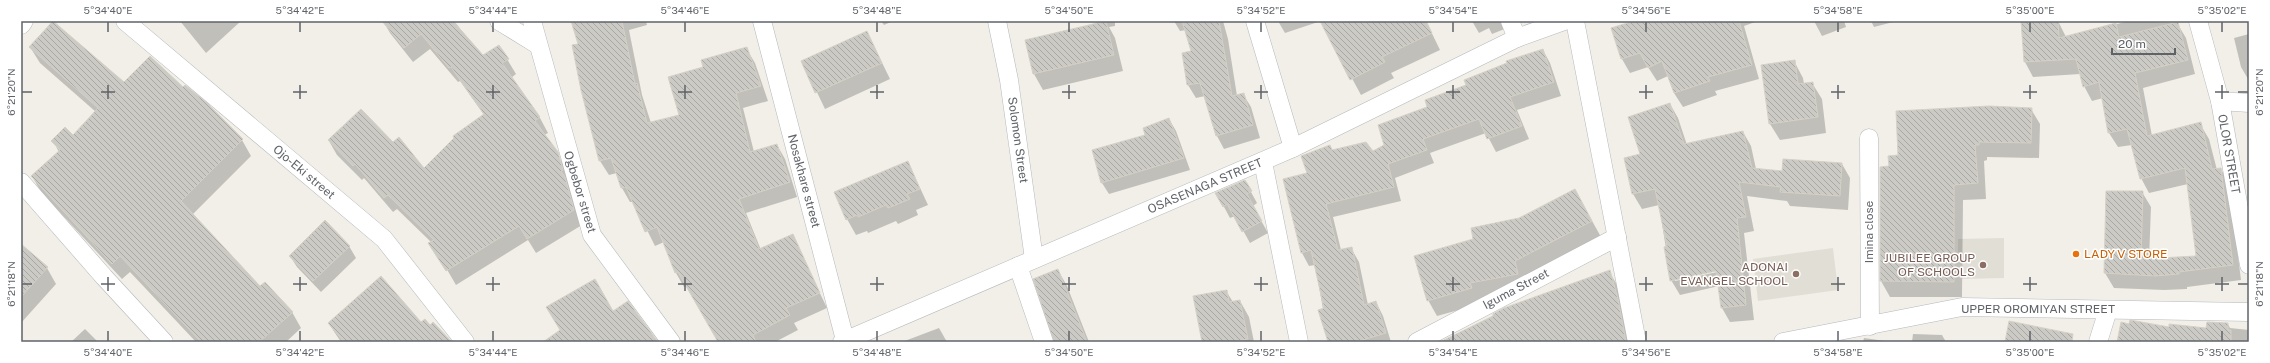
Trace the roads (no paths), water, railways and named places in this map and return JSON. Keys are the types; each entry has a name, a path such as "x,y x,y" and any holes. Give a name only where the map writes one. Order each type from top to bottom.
{"street":[{"path":"21,25 24,21"},
{"name":"Ojo-Eki street","path":"125,21 384,239 465,342"},
{"path":"498,21 538,45"},
{"name":"Ogbebor street","path":"532,21 592,235 671,342"},
{"name":"Nosakhare street","path":"762,21 844,341"},
{"name":"Solomon Street","path":"997,21 1009,80 1026,263 1044,342"},
{"path":"1255,21 1293,148"},
{"path":"1510,21 1516,38"},
{"name":"OSASENAGA STREET","path":"844,341 1263,162 1516,38 1564,21"},
{"path":"1575,21 1637,342"},
{"name":"OLOR STREET","path":"2198,21 2220,101 2249,266"},
{"path":"2220,101 2249,102"},
{"name":"Imina close","path":"1869,138 1870,326"},
{"path":"1263,162 1299,342"},
{"path":"21,182 104,277 164,342"},
{"name":"Iguma Street","path":"1417,342 1616,237"},
{"name":"UPPER OROMIYAN STREET","path":"1782,342 1962,308 2249,312"},
{"path":"2098,342 2108,310"}],"place":[{"name":"LADY V STORE","path":"2076,254"},
{"name":"JUBILEE GROUP OF SCHOOLS","path":"1983,265"},
{"name":"ADONAI EVANGEL SCHOOL","path":"1796,274"}]}
